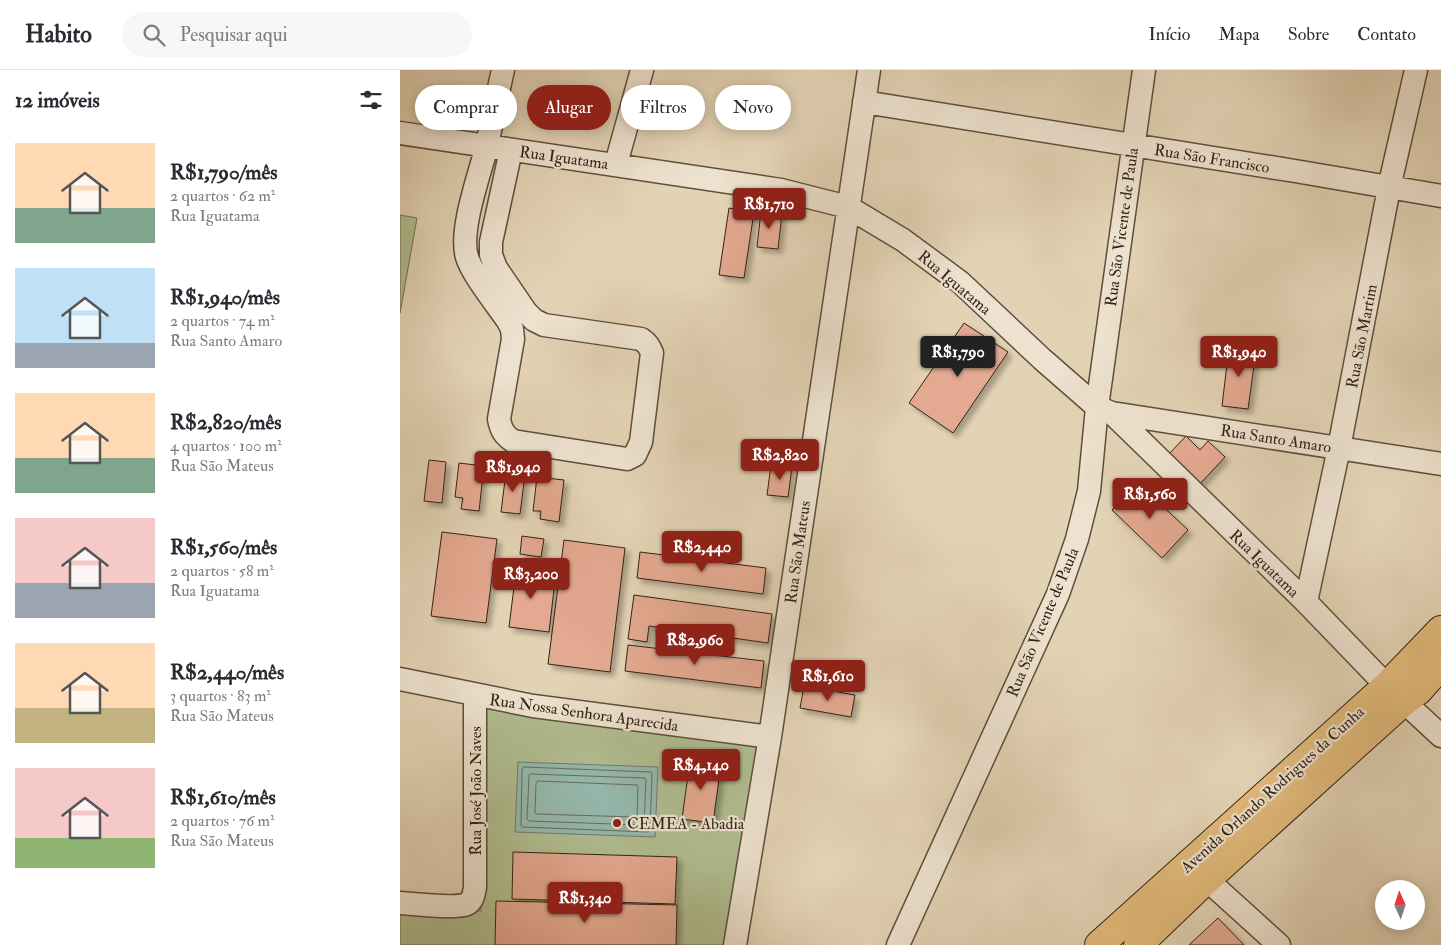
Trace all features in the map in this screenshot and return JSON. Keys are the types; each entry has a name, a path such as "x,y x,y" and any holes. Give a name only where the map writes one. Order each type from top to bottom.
{"main road":[{"name":"Avenida Orlando Rodrigues da Cunha","path":"1099,945 1198,872 1395,694 1441,630"},
{"name":"Avenida Orlando Rodrigues da Cunha","path":"1395,694 1418,691 1441,665"},
{"name":"Avenida Orlando Rodrigues da Cunha","path":"1138,945 1198,872"}],"street":[{"path":"503,70 487,146 465,230 467,258 512,329 512,347 499,419 501,427 504,435 513,441 628,459 635,455 641,442 652,353 650,347 647,342 641,339 544,325 534,320 526,312 496,268 491,256 491,242 512,150"},
{"path":"616,164 642,70"},
{"name":"Rua São Mateus","path":"735,945 770,737 869,70"},
{"name":"Rua São Vicente de Paula","path":"898,945 1058,594 1077,539 1089,491 1104,410 1132,145 1144,70"},
{"name":"Rua São Martim","path":"1306,602 1339,448 1389,188 1416,70"},
{"name":"Rua São Francisco","path":"864,102 1441,196"},
{"name":"Rua Iguatama","path":"400,132 781,190 848,207 903,240 960,282 1042,359 1104,410 1306,602 1395,694 1441,736"},
{"name":"Rua Santo Amaro","path":"1104,410 1441,464"},
{"name":"Rua Nossa Senhora Aparecida","path":"400,679 533,706 770,737"},
{"name":"Rua José João Naves","path":"400,903 457,906 468,903 473,896 475,887 474,695"},
{"path":"1198,872 1279,945"}],"green space":[{"path":"400,215 417,218 400,313"},
{"name":"CEMEA - Abadia","path":"479,695 767,740 732,945 400,945 400,906 481,911"}],"water":[{"path":"518,762 658,767 655,837 515,832"}],"building":[{"path":"729,208 754,212 744,278 719,275"},
{"path":"761,211 782,214 778,249 757,247"},
{"path":"964,323 1008,352 953,433 909,403"},
{"path":"1229,347 1256,351 1248,409 1222,406"},
{"path":"1186,436 1200,450 1208,441 1225,457 1199,485 1168,455"},
{"path":"429,460 446,462 442,503 424,501"},
{"path":"459,463 484,466 479,511 461,509 463,498 455,497"},
{"path":"771,465 792,467 788,497 767,495"},
{"path":"506,472 525,474 520,514 501,512"},
{"path":"537,477 564,480 559,522 540,519 541,511 533,511"},
{"path":"1138,483 1188,530 1162,558 1112,510"},
{"path":"442,532 497,539 486,623 431,616"},
{"path":"522,536 544,539 541,557 520,554"},
{"path":"564,540 625,548 610,672 548,664"},
{"path":"640,552 766,568 763,594 637,578"},
{"path":"517,563 539,566 537,579 555,581 549,632 509,627"},
{"path":"634,595 772,614 768,643 649,626 647,642 628,639"},
{"path":"628,645 764,661 761,688 625,671"},
{"path":"804,686 855,695 851,717 800,708"},
{"path":"690,760 721,764 713,823 682,819"},
{"path":"513,852 677,857 675,904 512,899"},
{"path":"496,901 677,905 676,945 495,945"},
{"path":"1218,918 1244,945 1189,945"}],"place":[{"name":"CEMEA - Abadia","path":"617,823"}]}
